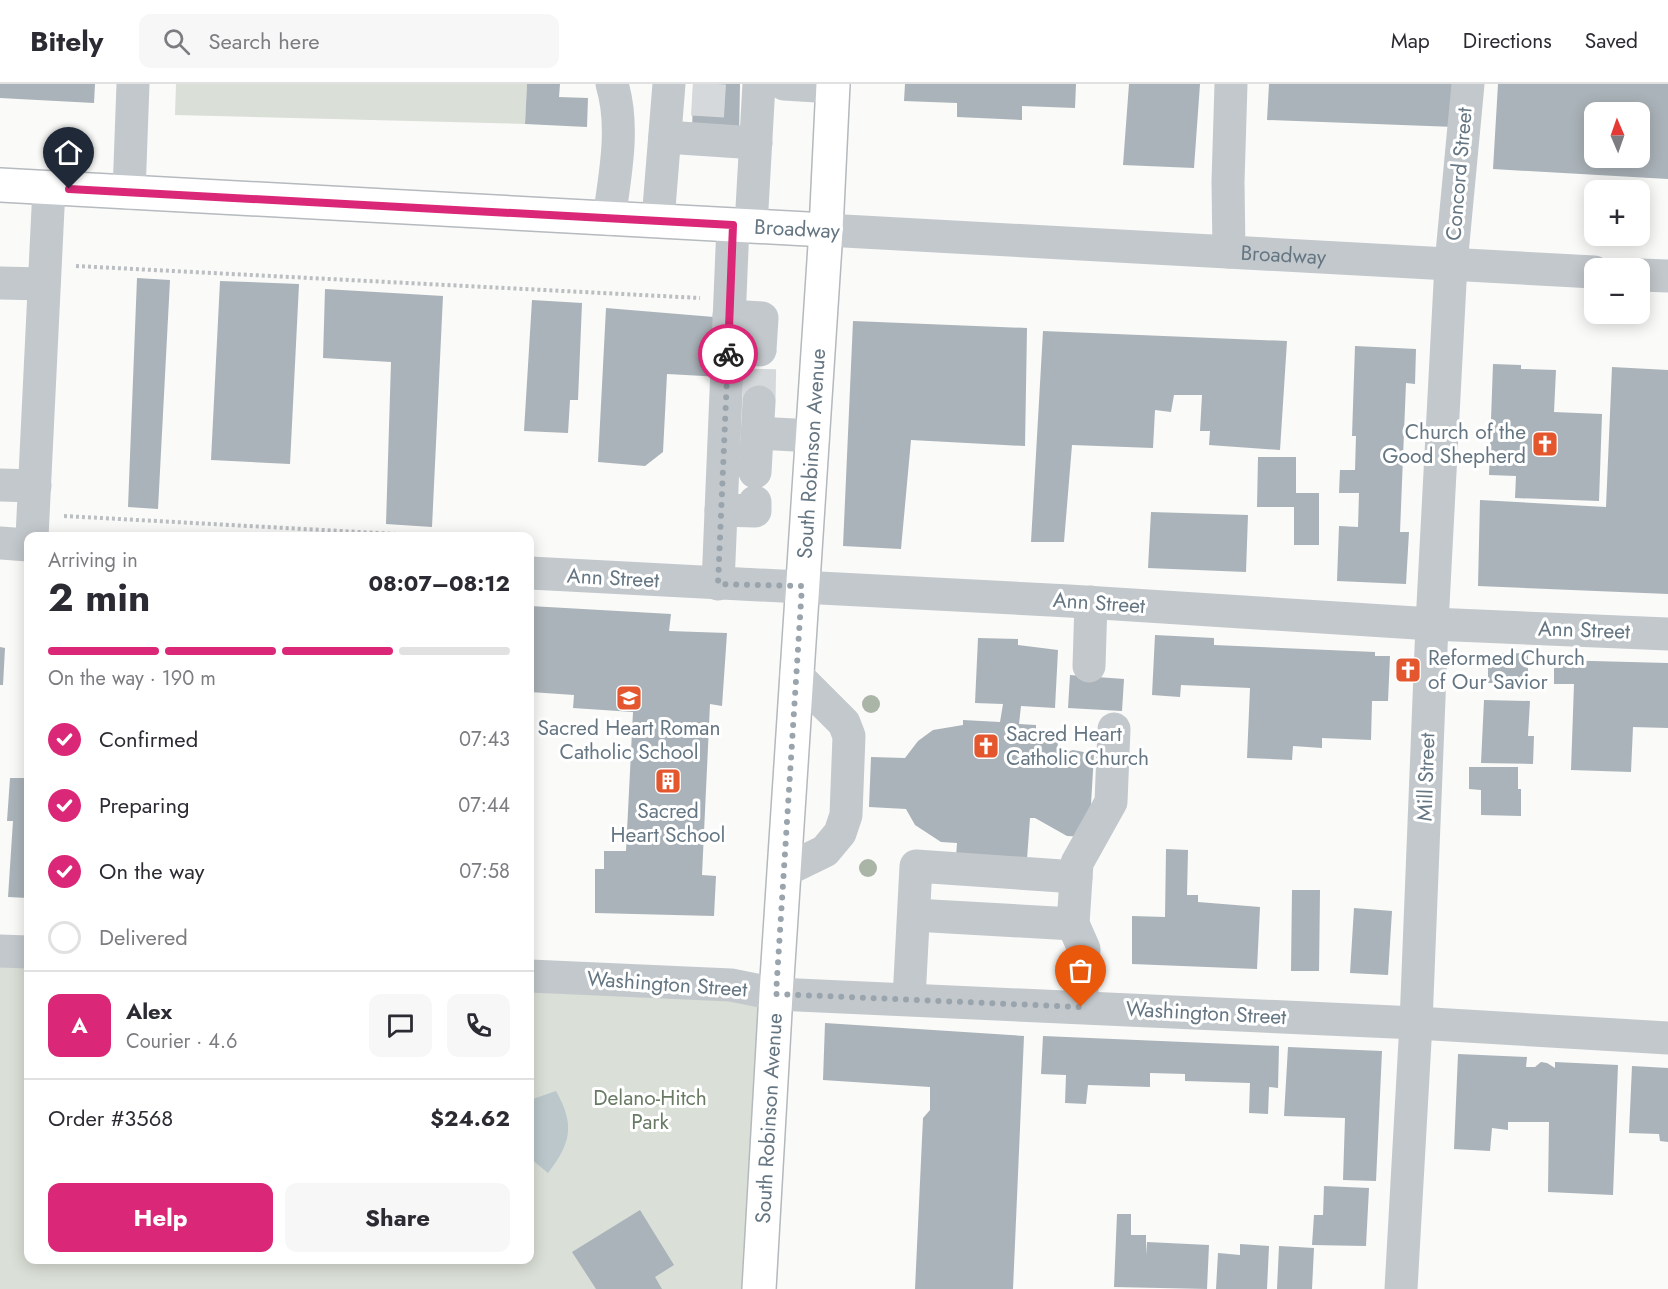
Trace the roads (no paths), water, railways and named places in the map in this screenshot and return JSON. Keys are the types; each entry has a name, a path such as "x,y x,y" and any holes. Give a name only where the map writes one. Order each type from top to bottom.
{"main road":[{"name":"South Robinson Avenue","path":"759,1289 796,675 826,230 833,85"},
{"name":"Broadway","path":"0,185 826,230"}],"street":[{"path":"129,193 133,84"},
{"path":"609,219 618,149 617,101 612,84"},
{"path":"784,84 833,85"},
{"path":"1229,252 1228,182 1231,84"},
{"name":"Concord Street","path":"1451,264 1468,84"},
{"path":"658,220 665,137 677,94"},
{"path":"718,584 730,308 756,143 752,97"},
{"path":"665,137 756,143"},
{"path":"32,520 49,188"},
{"name":"Broadway","path":"826,230 1584,271"},
{"name":"Mill Street","path":"1401,1289 1416,1023 1432,624 1451,264"},
{"path":"1650,275 1668,276"},
{"path":"0,283 44,285"},
{"path":"730,308 762,318 760,350"},
{"path":"722,510 754,511 758,417 813,436"},
{"path":"0,485 32,520"},
{"path":"0,543 32,520"},
{"name":"Ann Street","path":"534,573 1091,602 1432,624 1668,634"},
{"path":"1089,666 1091,602"},
{"path":"784,872 825,851 840,833 846,815 849,736 844,723 796,675"},
{"path":"1081,1007 1084,949 1074,924 1077,863 1111,802 1114,729"},
{"path":"909,999 916,866 1076,877"},
{"path":"914,915 1074,924"},
{"path":"0,951 24,952"},
{"name":"Washington Street","path":"534,976 731,985 776,994 1416,1023 1668,1038"}],"tunnel":[{"path":"692,99 740,102"},
{"path":"759,402 760,350"}],"place":[{"name":"Church of the Good Shepherd","path":"1545,444"},
{"name":"Reformed Church of Our Savior","path":"1408,670"},
{"name":"Sacred Heart Roman Catholic School","path":"629,698"},
{"name":"Sacred Heart Catholic Church","path":"986,746"},
{"name":"Sacred Heart School","path":"668,781"}],"park label":[{"name":"Delano-Hitch Park","path":"650,1110"}]}
